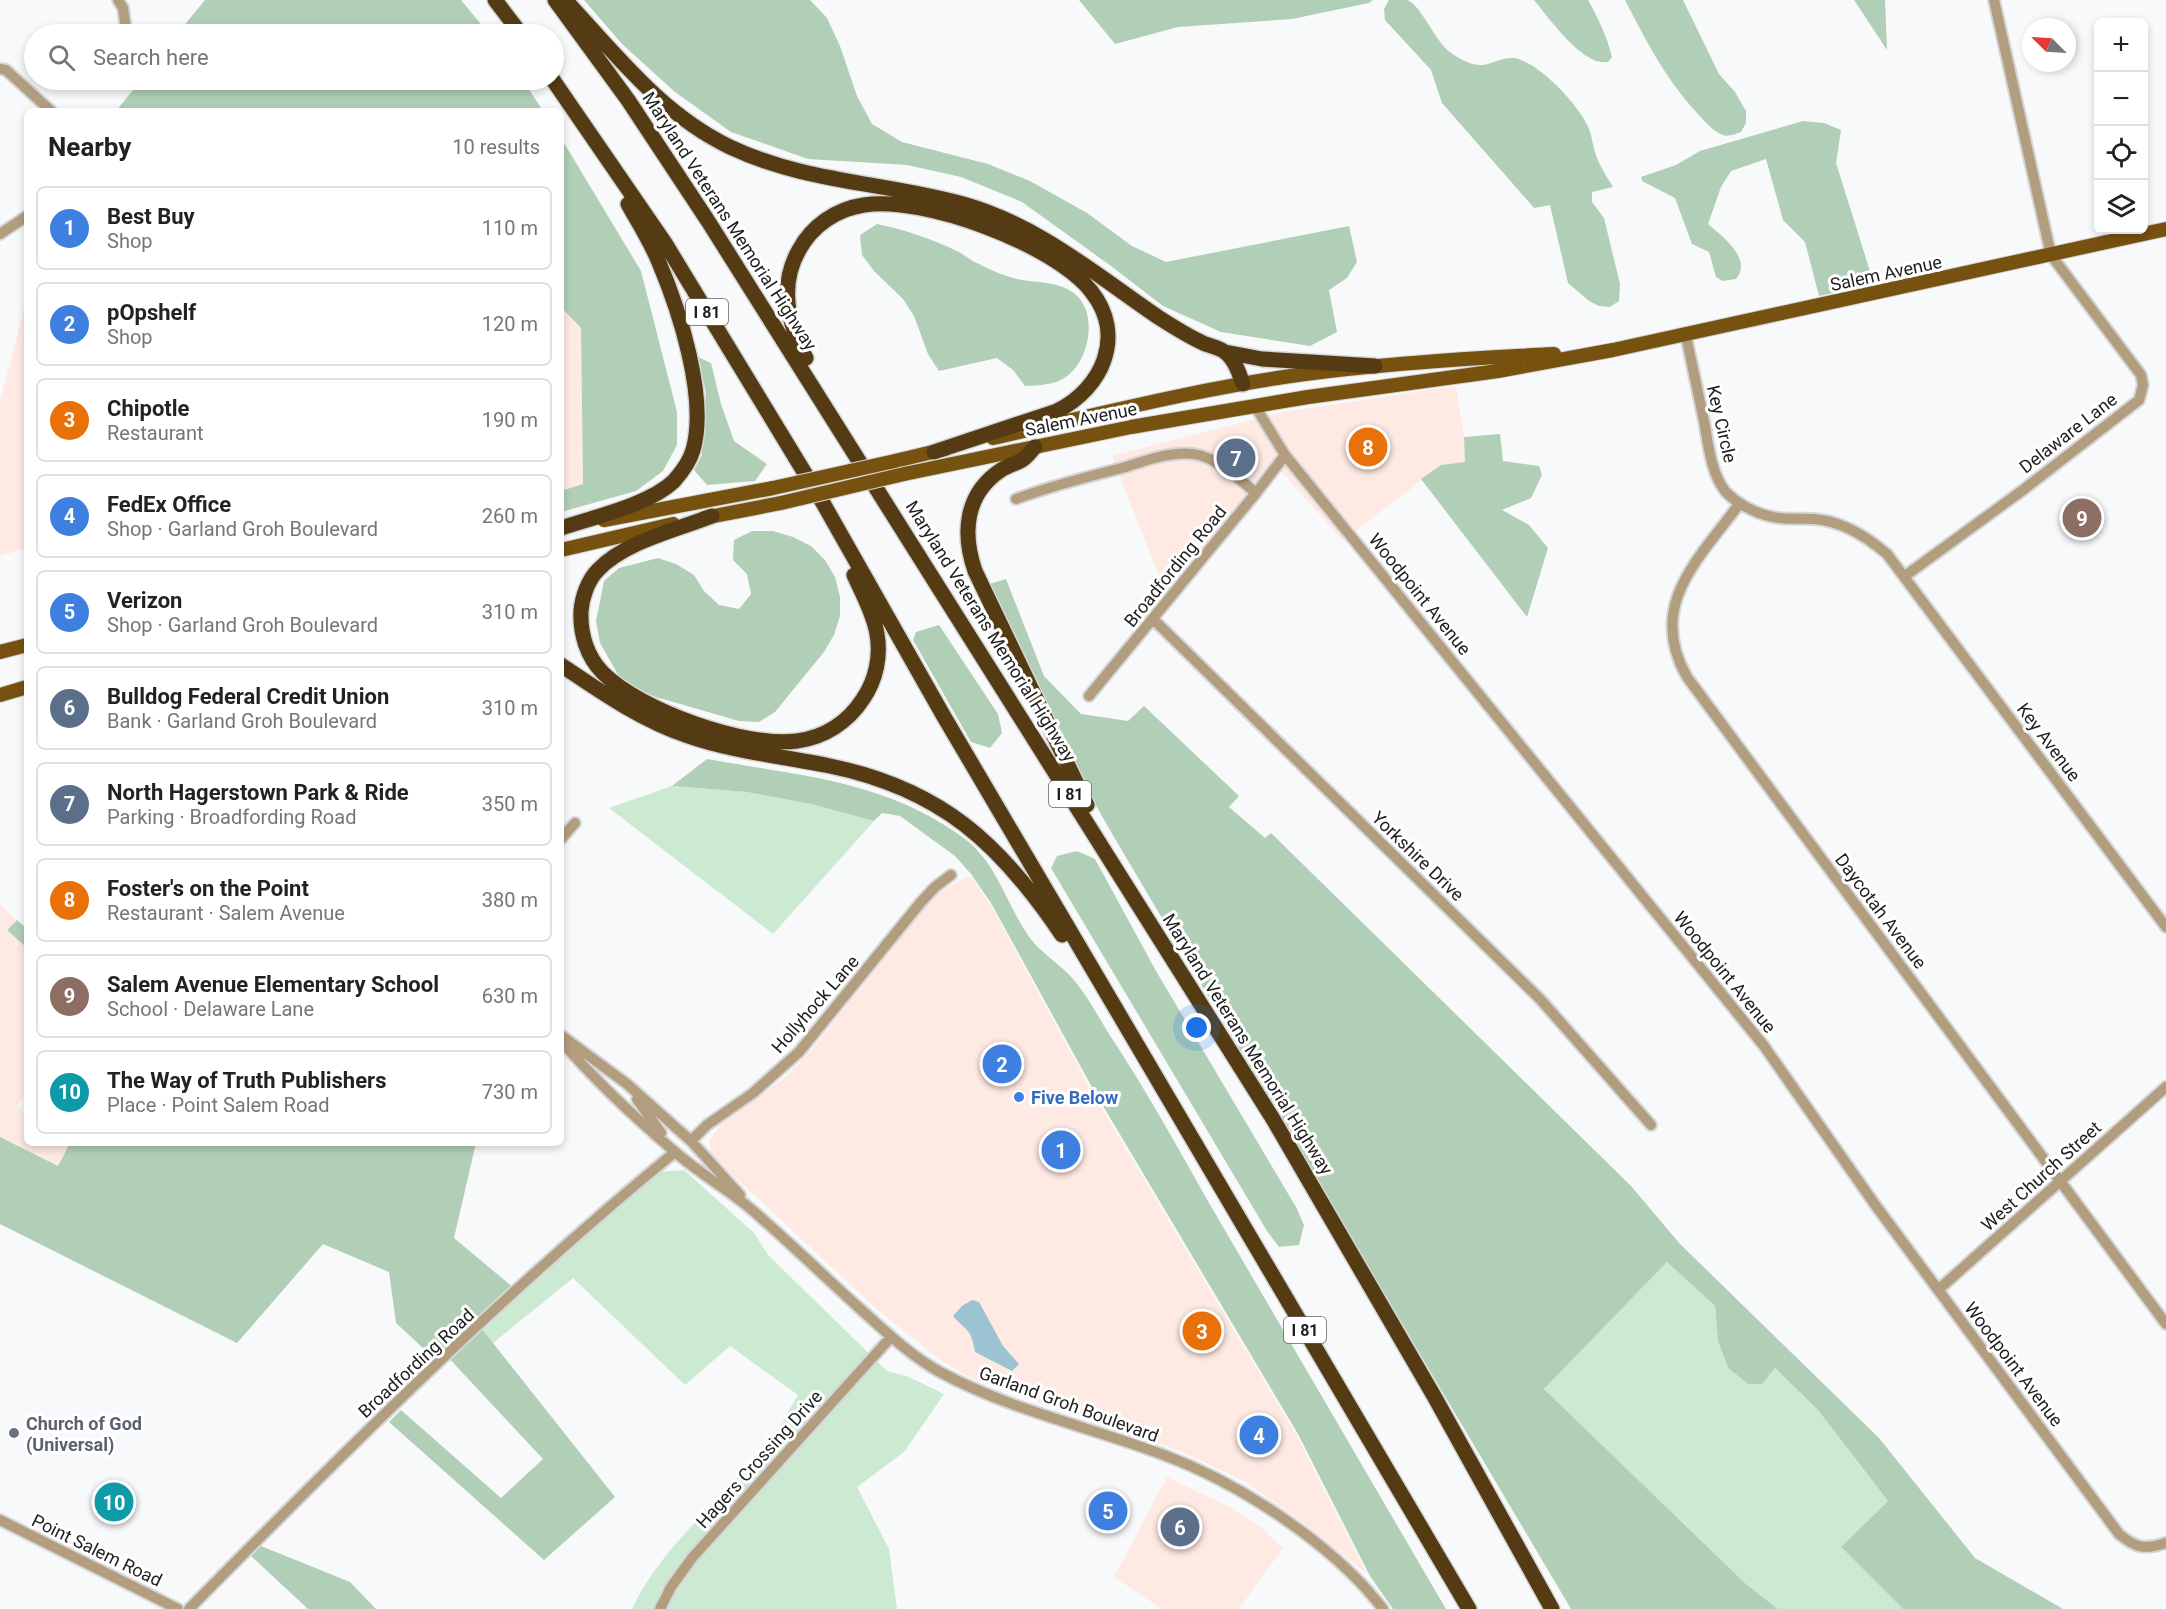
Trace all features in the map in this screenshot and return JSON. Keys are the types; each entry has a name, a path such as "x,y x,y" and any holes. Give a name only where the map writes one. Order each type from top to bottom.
{"highway":[{"path":"495,0 513,24"},
{"name":"Maryland Veterans Memorial Highway","path":"555,0 627,100 689,193 854,451 1285,1139 1446,1416 1552,1609"},
{"path":"565,0 650,92 702,132 750,156 788,170 816,177 933,197 993,214 1029,230 1062,249 1183,333 1225,352 1271,360 1375,366"},
{"name":"I 81","path":"560,90 586,124 665,243 823,503 938,704 1468,1609"},
{"path":"564,527 644,500 661,491 674,481 684,468 692,452 696,434 695,388 675,302 657,258 586,124"},
{"path":"854,451 797,340 789,315 788,289 797,253 806,237 820,224 848,208 882,203 922,208 961,219 1022,243 1054,260 1079,278 1091,290 1106,321 1108,336 1101,368 1095,380 1072,403 1057,411 934,452"},
{"path":"1225,352 1233,362 1243,384"},
{"path":"1035,447 1023,459 1000,470 977,496 970,510 968,525 967,539 970,556 1057,745 1128,886"},
{"path":"712,516 627,548 610,558 596,571 582,602 582,632 586,649 598,668 615,684 666,712 693,723 742,736 796,741 830,731 846,720 870,690 879,652 877,632 869,610 823,503"},
{"path":"564,666 631,711 685,735 749,753 812,763 866,775 901,787 958,820 983,838 1025,884 1050,916 1142,1051"}],"main road":[{"name":"Salem Avenue","path":"564,549 904,474 1131,427 1255,406 1498,371 1686,336 2166,229"},
{"name":"Salem Avenue","path":"564,527 773,488 1243,384 1375,366 1613,350"},
{"path":"1243,384 1255,406"},
{"path":"0,652 24,646"},
{"path":"0,694 24,688"}],"street":[{"path":"118,0 123,8 125,24"},
{"path":"1994,0 2051,255"},
{"path":"0,69 6,70 24,86"},
{"path":"28,90 48,108"},
{"path":"0,234 24,218"},
{"name":"Delaware Lane","path":"1905,576 2023,490 2139,400 2144,385 2141,375 2051,255"},
{"name":"Key Circle","path":"1686,336 1717,477 1725,491 1740,503 1773,518 1816,519 1836,523 1857,532 1887,554 1905,576"},
{"name":"Woodpoint Avenue","path":"1255,406 1285,455 1764,1046 1876,1206 2119,1534 2130,1543 2141,1547 2166,1543"},
{"path":"1016,499 1047,488 1185,453 1196,454 1216,462 1256,493"},
{"name":"Broadfording Road","path":"1089,696 1285,455"},
{"name":"Daycotah Avenue","path":"1740,503 1689,573 1677,595 1672,612 1671,629 1677,661 2166,1324"},
{"name":"Key Avenue","path":"1905,576 2166,927"},
{"name":"Yorkshire Drive","path":"1152,619 1540,999 1651,1125"},
{"path":"564,836 575,823"},
{"name":"Hollyhock Lane","path":"691,1141 707,1125 753,1094 799,1052 921,902 934,887 951,875"},
{"name":"Garland Groh Boulevard","path":"564,1037 627,1084 691,1141 756,1213 891,1337 939,1371 972,1388 1165,1456 1203,1472 1239,1492 1305,1535 1350,1574 1383,1609"},
{"name":"Garland Groh Boulevard","path":"564,1044 583,1066 675,1152 756,1213"},
{"path":"627,1084 675,1152 728,1182"},
{"name":"West Church Street","path":"1938,1290 2166,1087"},
{"name":"Broadfording Road","path":"189,1609 430,1370 613,1203 675,1152"},
{"name":"Hagers Crossing Drive","path":"660,1609 671,1587 692,1558 891,1337"},
{"name":"Point Salem Road","path":"0,1520 178,1609"}],"shaded area":[{"path":"24,309 24,549 0,556 0,401"},
{"path":"564,310 581,328 583,485 564,490"},
{"path":"1456,386 1464,437 1465,462 1441,465 1343,541 1274,463 1166,594 1112,456 1283,412"},
{"path":"970,876 990,904 1091,1090 1297,1436 1367,1574 1302,1522 1246,1482 1180,1451 1003,1390 974,1379 944,1363 877,1309 711,1155 709,1142 720,1125 784,1078 810,1052 936,893"},
{"path":"0,904 17,920 7,930 24,945 24,1097 16,1106 24,1113 24,1146 68,1147 58,1166 0,1137"},
{"path":"1167,1477 1229,1507 1262,1528 1283,1548 1239,1609 1162,1609 1114,1577"}],"green space":[{"path":"205,0 461,0 481,24 185,24"},
{"path":"584,0 810,0 827,18 840,46 857,96 872,124 902,142 988,164 1030,181 1087,213 1132,246 1166,262 1349,226 1357,262 1347,278 1329,290 1337,332 1310,346 1221,332 1163,306 1022,202 961,177 907,165 808,159 731,132 675,92 622,44"},
{"path":"1079,0 1373,0 1369,3 1292,19 1178,27 1115,44"},
{"path":"1389,0 1407,0 1412,3 1423,15 1439,40 1457,57 1479,65 1510,58 1524,61 1546,76 1568,97 1589,129 1595,152 1613,187 1592,192 1592,202 1604,218 1620,284 1619,301 1610,307 1599,306 1589,301 1568,283 1550,205 1534,208 1442,103 1431,70 1385,20 1384,9"},
{"path":"1534,0 1588,0 1602,27 1612,57 1608,62 1598,62 1588,57 1567,40"},
{"path":"1625,0 1683,0 1719,74 1735,92 1746,111 1746,123 1741,132 1728,136 1723,135 1706,123 1676,88 1657,60"},
{"path":"1854,0 1885,0 1887,50"},
{"path":"133,90 529,90 541,108 118,108"},
{"path":"1803,121 1824,123 1841,130 1836,163 1874,284 1819,296 1805,242 1783,220 1766,159 1731,171 1721,187 1708,224 1734,249 1741,264 1736,279 1723,281 1716,277 1709,252 1692,244 1675,198 1642,181 1641,177 1676,165 1700,151"},
{"path":"564,143 641,271 677,412 677,445 663,471 636,491 564,511 564,490 583,484 581,328 564,310"},
{"path":"877,224 939,243 1003,275 1055,285 1075,294 1085,308 1089,324 1085,349 1077,366 1059,381 1025,386 1013,370 997,358 939,371 928,354 914,316 903,299 874,271 862,255 860,235"},
{"path":"698,357 711,363 721,404 734,441 767,464 755,481 707,485 694,470 702,455 701,434 706,393"},
{"path":"1500,434 1503,461 1539,466 1542,475 1531,498 1502,510 1529,525 1548,548 1527,617 1421,479 1441,465 1465,462 1464,437"},
{"path":"752,531 773,531 811,546 825,560 835,577 840,597 840,616 834,635 824,652 775,712 759,722 739,721 656,697 620,678 600,643 596,621 604,581 619,568 658,558 676,564 694,575 704,591 719,605 739,609 751,594 747,574 733,560 734,540"},
{"path":"1006,579 1044,676 1081,714 1128,721 1144,706 1239,796 1229,807 1265,838 1271,833 1631,1186 1680,1244 1879,1438 1975,1558 2063,1609 1903,1609 1841,1547 1888,1501 1818,1410 1775,1368 1762,1384 1748,1384 1728,1368 1718,1341 1715,1306 1667,1262 1544,1389 1746,1584 1778,1609 1571,1609 1111,832 1058,738 986,585"},
{"path":"939,625 998,714 1002,733 990,748 971,742 913,640 916,632"},
{"path":"707,759 809,776 873,792 935,819 976,849 994,872 1030,938 1078,985 1135,1075 1446,1609 1393,1609 1370,1576 1298,1434 1093,1089 991,903 971,874 955,856 900,816 882,813 874,821 811,804 747,792 672,786"},
{"path":"672,786 747,792 811,804 874,821 773,934 609,808"},
{"path":"1077,851 1095,859 1156,971 1296,1207 1304,1225 1299,1245 1279,1247 1267,1231 1051,868 1057,856"},
{"path":"17,920 24,926 24,945 7,930"},
{"path":"0,1137 58,1166 67,1146 475,1146 454,1238 515,1289 478,1324 615,1497 544,1560 389,1422 401,1410 501,1498 543,1459 445,1354 437,1361 396,1323 389,1272 323,1244 237,1343 0,1224"},
{"path":"684,1170 754,1233 768,1255 887,1371 909,1377 944,1394 904,1452 857,1487 889,1549 897,1609 632,1609 644,1586 678,1542 772,1438 798,1395 730,1346 685,1385 573,1278 493,1343 478,1323 643,1173"},
{"path":"1667,1262 1715,1306 1718,1341 1728,1368 1748,1384 1762,1384 1775,1368 1818,1410 1888,1501 1841,1547 1903,1609 1778,1609 1746,1584 1544,1389"},
{"path":"261,1546 350,1582 376,1609 308,1609 251,1556"}],"water":[{"path":"972,1300 979,1302 1003,1346 1019,1364 1012,1371 975,1352 970,1335 953,1316 962,1306"}],"place":[{"name":"Foster's on the Point","path":"1368,447"},
{"name":"North Hagerstown Park & Ride","path":"1236,458"},
{"name":"Salem Avenue Elementary School","path":"2082,518"},
{"name":"pOpshelf","path":"1002,1064"},
{"name":"Five Below","path":"1019,1097"},
{"name":"Best Buy","path":"1061,1150"},
{"name":"Chipotle","path":"1202,1331"},
{"name":"Church of God (Universal)","path":"14,1433"},
{"name":"FedEx Office","path":"1259,1435"},
{"name":"The Way of Truth Publishers","path":"114,1502"},
{"name":"Verizon","path":"1108,1511"},
{"name":"Bulldog Federal Credit Union","path":"1180,1527"}]}
